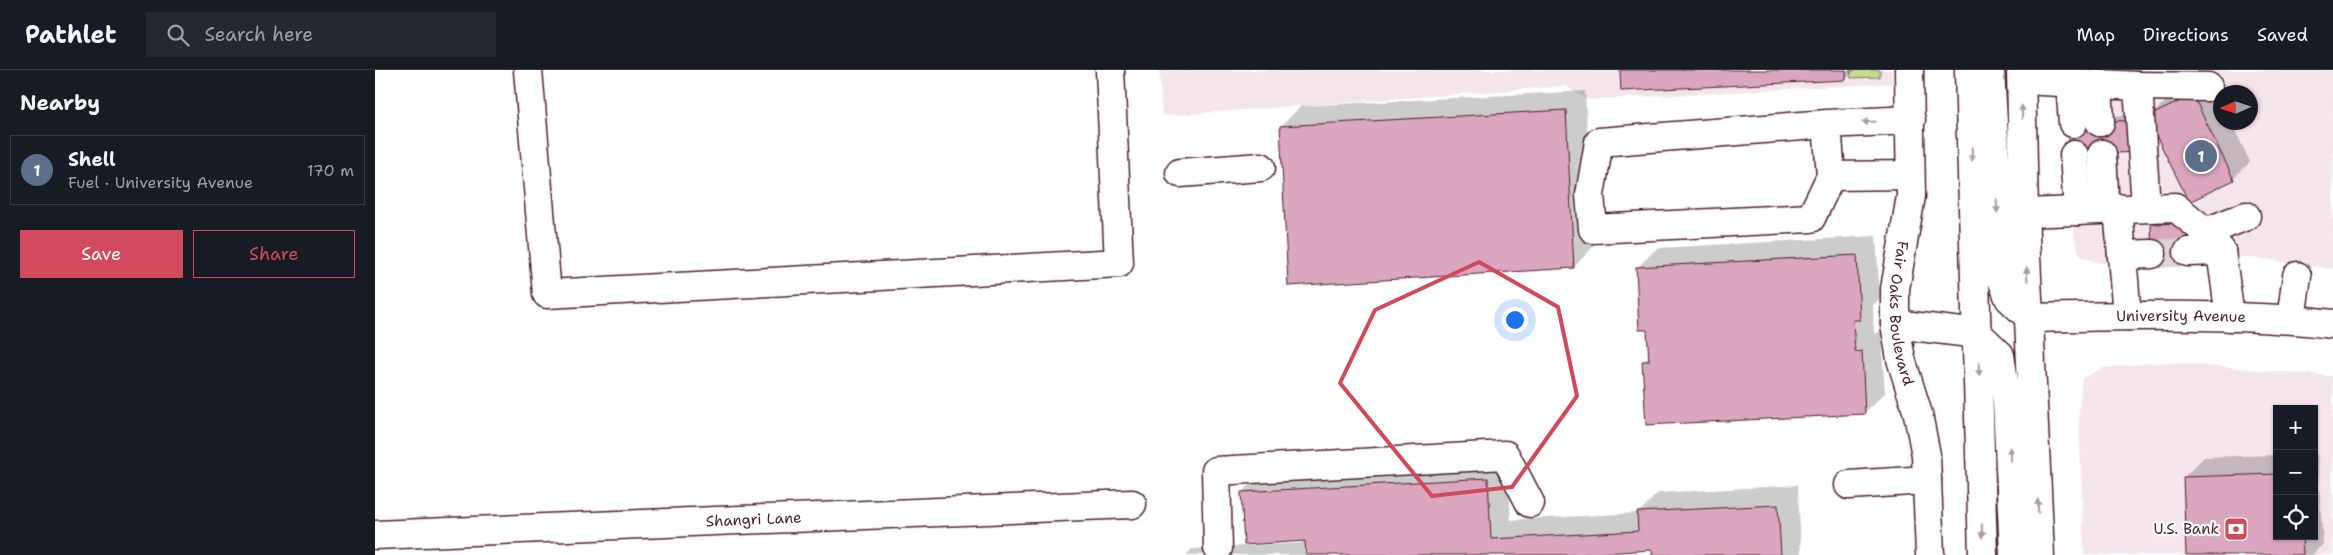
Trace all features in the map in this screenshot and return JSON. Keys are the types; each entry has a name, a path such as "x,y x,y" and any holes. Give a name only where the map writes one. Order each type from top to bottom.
{"street":[{"path":"528,70 547,294 1119,263 1110,70"},
{"name":"Fair Oaks Boulevard","path":"1909,70 1911,120 1909,175 1911,196 1895,289 1895,324 1901,359 1918,414 1926,455 1930,555"},
{"path":"1969,70 1983,555"},
{"path":"1990,70 2002,279 2009,298 2030,318"},
{"path":"2040,555 2024,212 2021,75 2070,82 2138,86 2208,87"},
{"path":"2070,82 2073,123"},
{"path":"2098,83 2100,122"},
{"path":"2138,86 2146,207"},
{"path":"1827,124 1831,176 1811,218 1593,229 1590,195 1599,142 1827,124 1911,120"},
{"path":"2102,154 2122,255 2127,316"},
{"path":"2074,155 2078,211"},
{"path":"1180,173 1261,167"},
{"path":"1831,176 1909,175"},
{"path":"2024,212 2175,207 2214,241 2230,317"},
{"path":"2188,252 2214,241 2246,216"},
{"path":"2122,255 2152,254"},
{"path":"2291,319 2297,276"},
{"name":"University Avenue","path":"2030,318 2127,316 2230,317 2291,319 2333,324"},
{"path":"1895,324 1978,334 2000,355 2007,400 2014,555"},
{"path":"1218,548 1216,471 1505,455 1530,503"},
{"path":"1849,485 1927,480"},
{"name":"Shangri Lane","path":"375,536 1132,504"}],"highlighted area":[{"path":"1479,262 1558,307 1577,396 1512,487 1432,496 1340,383 1375,310"}],"shaded area":[{"path":"1159,70 1892,70 1893,83 1587,100 1566,86 1162,116"},
{"path":"2065,70 2333,70 2333,269 2247,257 2099,263 2080,256 2074,236"},
{"path":"2163,362 2333,376 2333,555 2084,555 2079,413 2082,378 2103,368"}],"green space":[{"path":"1850,70 1880,70 1880,77 1851,78"}],"building":[{"path":"1620,70 1846,70 1846,80 1621,91"},
{"path":"2193,95 2234,180 2189,202 2147,117"},
{"path":"1566,110 1574,268 1288,286 1280,126"},
{"path":"2138,120 2139,152 2070,155 2068,123"},
{"path":"2187,223 2188,257 2152,259 2151,224"},
{"path":"1857,255 1860,320 1853,320 1855,352 1862,351 1865,414 1646,425 1642,361 1649,361 1647,330 1639,330 1636,267"},
{"path":"2273,474 2273,540 2302,540 2303,555 2186,555 2183,477"},
{"path":"1488,478 1491,539 1638,531 1637,512 1778,505 1781,555 1652,555 1652,550 1571,555 1306,555 1305,541 1244,545 1241,492"}],"tunnel":[{"path":"2152,254 2188,252"}],"place":[{"name":"Shell","path":"2201,156"},
{"name":"U.S. Bank","path":"2236,529"}]}
